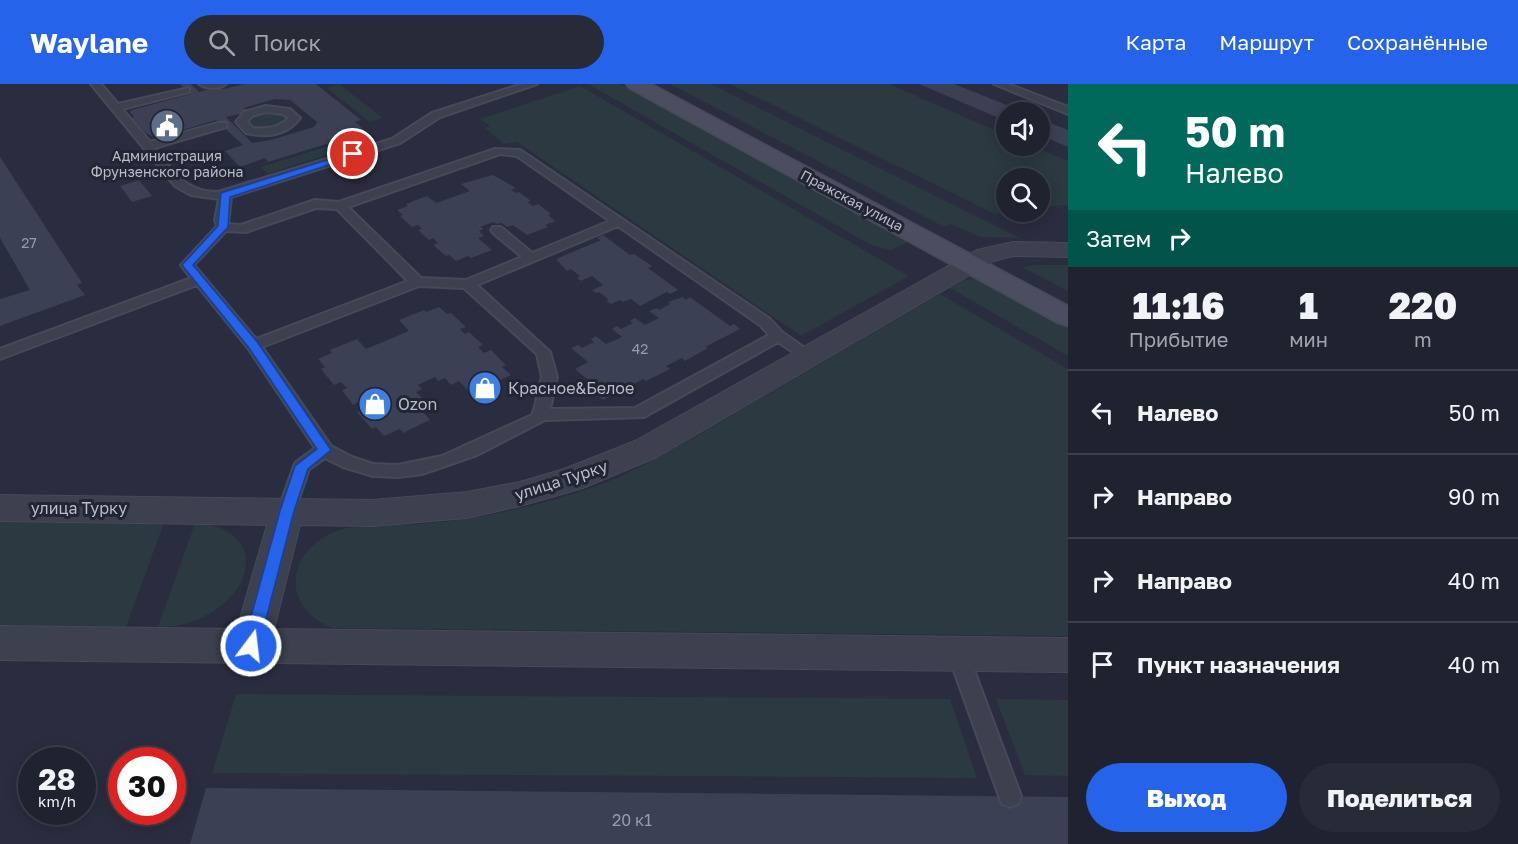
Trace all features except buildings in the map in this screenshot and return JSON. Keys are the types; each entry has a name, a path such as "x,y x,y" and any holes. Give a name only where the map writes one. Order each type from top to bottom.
{"street":[{"name":"Пражская улица","path":"636,84 978,260 1068,298"},
{"name":"Пражская улица","path":"660,84 978,260 1068,317"},
{"name":"улица Турку","path":"0,508 372,513 467,505 553,485 611,464 646,448 978,260 1013,249 1068,250"},
{"path":"251,646 287,511"},
{"path":"0,644 1068,655"}],"lane":[{"path":"96,84 179,184 187,190 206,195 225,195 396,141 414,123 532,84"},
{"path":"116,108 198,87 221,84"},
{"path":"999,84 1068,111"},
{"path":"148,146 232,123"},
{"path":"223,227 242,229 315,204 340,206 499,151 520,153 765,322 778,336 809,356"},
{"path":"225,195 223,227 187,265 253,345 325,450 351,464 382,471 414,470 454,458 539,418 546,400 550,365 543,352 468,284"},
{"path":"566,200 581,195"},
{"path":"340,206 417,282"},
{"path":"253,345 417,282 468,284 620,221"},
{"path":"497,230 531,258"},
{"path":"0,354 199,280"},
{"path":"540,415 638,413 778,336"},
{"path":"287,511 302,466 325,450"},
{"path":"958,654 1010,796"}],"shaded area":[{"path":"339,84 383,118 370,122 327,88"},
{"path":"588,84 620,84 909,242 891,250 871,245"},
{"path":"670,84 711,84 1020,238 980,237 950,224 944,227"},
{"path":"730,84 889,84 996,131 996,156 1050,156 1050,154 1068,161 1068,205 1050,206 1050,168 996,168 995,214"},
{"path":"580,86 909,276 801,336 517,142 504,144 485,128 490,126 480,119"},
{"path":"267,112 281,113 287,119 272,128 254,128 249,122 254,115"},
{"path":"360,136 367,142 267,174 261,167"},
{"path":"1068,265 1068,291 1022,267"},
{"path":"964,280 984,282 1068,328 1068,356 950,288"},
{"path":"940,294 1068,369 1068,636 333,628 308,612 300,601 296,589 299,564 318,541 329,534 341,529 367,525 431,523 487,515 539,504 597,486 675,448"},
{"path":"0,521 164,523 126,627 0,625"},
{"path":"195,523 213,526 228,532 238,540 244,551 246,564 243,577 236,591 216,610 184,624 158,627"},
{"path":"236,694 950,699 977,778 212,773"},
{"path":"996,699 1068,700 1068,776 1025,775"}],"place":[{"name":"Администрация Фрунзенского района","path":"167,126"},
{"name":"Красное&Белое","path":"485,388"},
{"name":"Ozon","path":"375,404"}],"route":[{"path":"251,646 287,511 302,466 325,450 253,345 187,265 223,227 221,220 225,195 353,154"}]}
